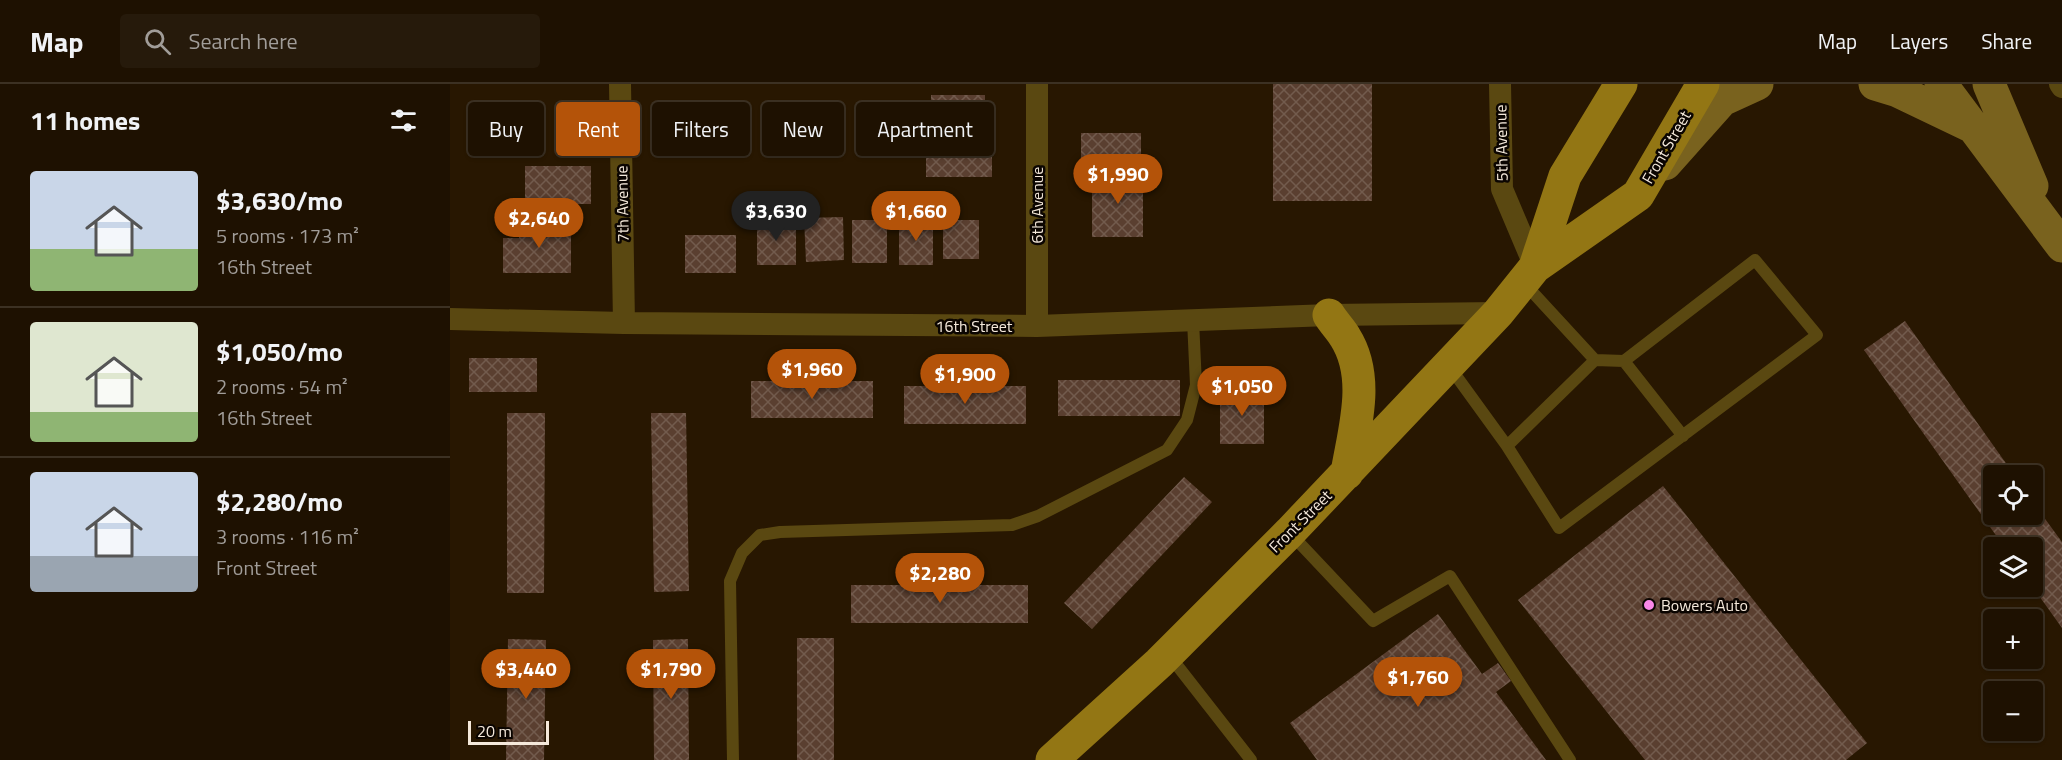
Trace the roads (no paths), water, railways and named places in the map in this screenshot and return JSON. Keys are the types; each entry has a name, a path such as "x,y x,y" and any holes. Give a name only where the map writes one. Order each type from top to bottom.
{"main road":[{"name":"Front Street","path":"1529,275 1565,176 1621,84"},
{"name":"Front Street","path":"1052,760 1168,654 1290,532 1498,313 1529,275 1638,195 1703,84"},
{"path":"1638,195 1722,100 1757,84"},
{"path":"1875,84 1898,91 1971,126"},
{"path":"1941,84 2057,239"},
{"path":"1989,84 2057,239"},
{"path":"1329,315 1346,338 1355,358 1360,382 1347,473"}],"street":[{"name":"7th Avenue","path":"620,84 624,323"},
{"name":"6th Avenue","path":"1037,84 1037,326"},
{"name":"5th Avenue","path":"1500,84 1502,189 1529,275"},
{"name":"16th Street","path":"450,319 624,323 1037,326 1329,315 1498,313"}],"lane":[{"path":"1448,365 1507,446 1559,528 1817,335 1755,260 1624,361 1595,360 1507,446"},
{"path":"1529,275 1595,360"},
{"path":"733,760 730,581 742,553 760,535 780,532 1012,525 1038,516 1167,450 1187,420 1196,385 1193,320"},
{"path":"1624,361 1683,436"},
{"path":"1290,532 1373,621 1450,576 1570,760"},
{"path":"1168,654 1251,760"}],"place":[{"name":"Bowers Auto","path":"1649,605"}]}
